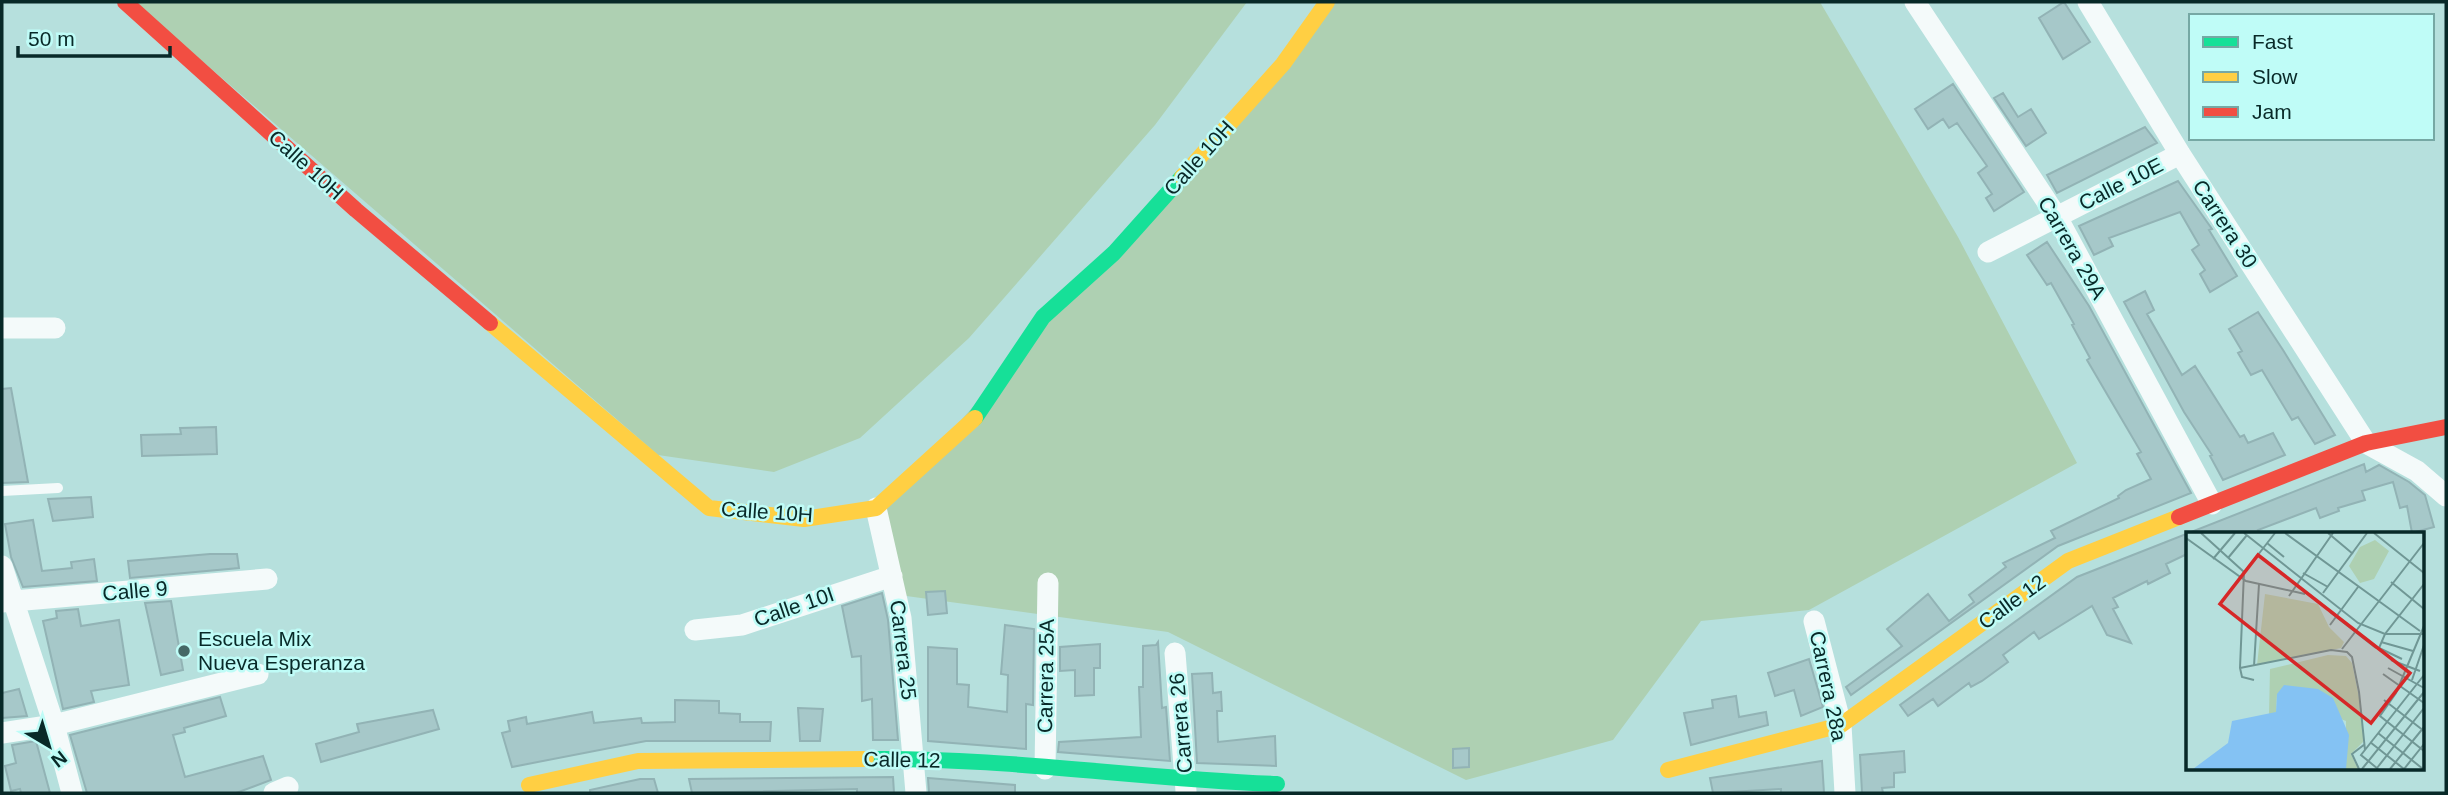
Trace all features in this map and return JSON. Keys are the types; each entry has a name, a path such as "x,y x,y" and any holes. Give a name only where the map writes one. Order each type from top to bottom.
{"street":[{"name":"Calle 10H","path":"125,2 356,210 709,508 804,519 876,508 977,416 1043,317 1132,233 1283,64 1327,2"},
{"name":"Carrera 29A","path":"1915,2 2057,217 2212,504"},
{"name":"Carrera 30","path":"2088,2 2180,154 2366,443"},
{"name":"Calle 10E","path":"1988,252 2180,154"},
{"path":"2,328 55,328"},
{"name":"Calle 12","path":"1668,770 1841,725 2068,561 2366,443 2446,427"},
{"path":"2366,443 2417,471 2446,496"},
{"name":"Carrera 25","path":"876,508 901,618 916,793"},
{"path":"2,566 7,602 54,725 72,793"},
{"name":"Calle 10I","path":"695,631 742,625 814,598 892,576"},
{"name":"Calle 9","path":"7,602 267,579"},
{"name":"Carrera 25A","path":"1045,769 1048,583"},
{"name":"Carrera 28a","path":"1814,621 1841,725 1845,793"},
{"name":"Carrera 26","path":"1175,653 1186,787"},
{"path":"2,733 54,725 258,674"},
{"name":"Calle 12","path":"529,785 638,761 915,758 1045,769 1186,787 1277,784"}],"lane":[{"path":"2,491 58,488"}],"green space":[{"path":"134,2 1247,2 1155,125 969,338 860,438 774,472 658,455"},
{"path":"1334,2 1820,2 1958,237 2077,463 1809,610 1701,621 1613,740 1466,780 1168,632 899,595 881,510"}],"building":[{"path":"2064,2 2090,42 2063,59 2039,18"},
{"path":"1953,84 2024,192 1994,211 1986,198 1992,194 1978,173 1987,166 1957,123 1949,128 1943,119 1928,129 1915,109"},
{"path":"2003,93 2018,117 2031,109 2046,133 2026,146 1994,98"},
{"path":"2145,127 2157,143 2057,193 2047,175"},
{"path":"2178,181 2212,229 2209,230 2237,276 2210,292 2200,274 2205,270 2192,250 2199,245 2180,212 2109,238 2113,246 2094,255 2079,226"},
{"path":"2047,242 2089,306 2191,493 2058,546 1851,695 1846,687 1902,646 1887,629 1928,594 1949,621 1974,602 1969,595 2006,567 2003,563 2055,538 2051,531 2151,479 2137,454 2141,452 2087,360 2090,358 2072,325 2074,324 2051,283 2047,285 2027,255"},
{"path":"2145,291 2154,310 2147,314 2182,375 2195,366 2240,437 2244,435 2248,443 2273,433 2285,455 2223,480 2210,456 2212,455 2184,412 2124,302"},
{"path":"2258,312 2335,435 2315,444 2298,417 2292,420 2262,370 2251,375 2238,353 2242,351 2229,329"},
{"path":"11,388 28,482 2,483 2,389"},
{"path":"216,427 217,454 142,456 141,435 181,434 180,428"},
{"path":"2364,464 2366,472 2379,465 2409,482 2425,495 2434,527 2412,532 2407,506 2400,508 2393,482 2362,491 2365,500 2338,508 2339,511 2320,518 2316,508 2258,530 2259,532 2191,532"},
{"path":"91,497 93,517 53,521 48,499"},
{"path":"33,520 42,571 72,568 71,562 94,559 97,581 23,587 11,557 5,524"},
{"path":"2186,534 2186,554 2166,564 2170,573 2113,598 2118,607 2113,609 2131,643 2107,635 2092,606 2039,639 2034,632 2003,655 2008,662 1982,681 1971,687 1969,683 1938,706 1933,699 1908,716 1900,705 2077,577"},
{"path":"237,554 239,568 130,578 128,561"},
{"path":"945,591 947,613 928,615 926,592"},
{"path":"882,593 888,620 898,740 873,740 872,699 862,701 861,656 852,657 842,606"},
{"path":"171,601 183,670 161,675 145,603"},
{"path":"78,609 81,626 119,620 129,685 91,691 94,702 63,709 43,621 57,618 56,611"},
{"path":"1005,625 1034,629 1033,705 1026,704 1026,749 928,741 928,647 957,649 957,684 969,685 968,707 1007,712 1008,675 1001,674"},
{"path":"1158,642 1162,708 1166,707 1170,761 1058,752 1059,742 1141,737 1139,687 1143,687 1143,646 1156,645"},
{"path":"1100,644 1100,668 1094,668 1094,695 1075,696 1075,670 1060,671 1060,647"},
{"path":"1809,659 1823,707 1801,716 1794,690 1775,696 1768,673"},
{"path":"1212,673 1213,693 1221,692 1222,711 1217,711 1218,742 1275,736 1276,766 1197,763 1192,674"},
{"path":"19,689 27,716 2,718 2,693"},
{"path":"1736,696 1739,717 1766,712 1768,725 1691,745 1684,713 1713,708 1712,700"},
{"path":"220,697 226,716 184,728 185,732 173,735 185,777 263,756 271,780 236,793 87,793 70,735"},
{"path":"675,700 719,701 719,713 740,714 740,722 771,722 770,741 646,741 512,767 502,733 510,731 508,721 526,717 527,724 592,712 594,723 641,718 642,723 675,722"},
{"path":"798,708 823,709 820,741 800,741"},
{"path":"433,710 439,729 321,762 316,744 359,732 357,724"},
{"path":"36,741 50,793 21,793 20,789 11,791 5,766 16,763 12,745"},
{"path":"1469,748 1469,767 1453,768 1453,749"},
{"path":"1904,751 1905,772 1894,773 1894,787 1882,788 1883,793 1862,793 1860,755"},
{"path":"1822,761 1824,793 1781,793 1781,789 1713,793 1710,778"},
{"path":"893,777 894,793 857,793 857,789 692,793 689,779"},
{"path":"928,778 1015,785 1015,793 929,793"},
{"path":"640,779 654,779 658,793 590,793 590,790"}],"traffic: fast":[{"path":"975,418 1043,317 1114,253 1182,177"},
{"path":"866,759 969,761 1277,784"}],"traffic: slow":[{"path":"1182,177 1283,64 1327,2"},
{"path":"490,323 709,508 804,519 876,508 975,418"},
{"path":"1668,770 1841,725 2068,561 2179,517"},
{"path":"529,785 638,761 866,759"}],"traffic: jam":[{"path":"125,2 356,210 490,323"},
{"path":"2179,517 2366,443 2446,427"}],"place":[{"name":"Escuela Mix Nueva Esperanza","path":"184,651"}]}
